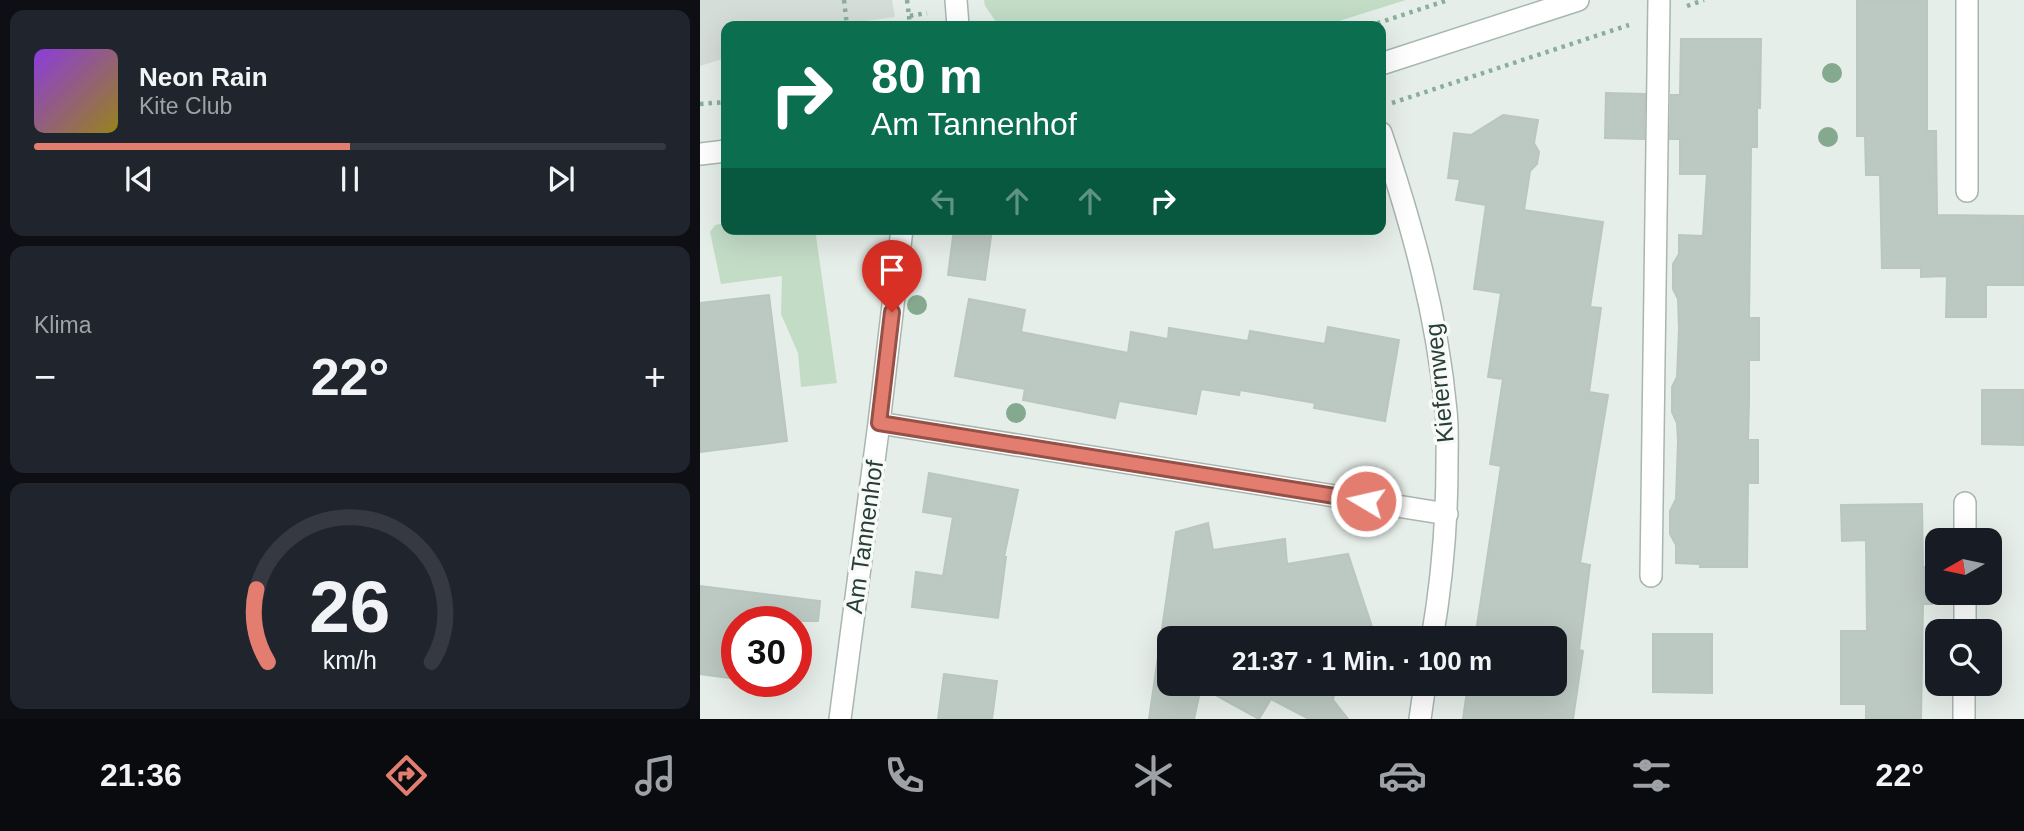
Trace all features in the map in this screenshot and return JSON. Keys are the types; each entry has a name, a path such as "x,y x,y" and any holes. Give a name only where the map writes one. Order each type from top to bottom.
{"street":[{"path":"956,0 958,21"},
{"path":"1386,62 1578,0"},
{"path":"1967,0 1967,191"},
{"path":"1651,576 1659,8"},
{"name":"Kiefernweg","path":"1386,147 1406,205 1432,306 1447,413 1447,514 1435,626"},
{"path":"700,154 721,152"},
{"name":"Am Tannenhof","path":"840,719 901,235"},
{"path":"879,423 1447,514"},
{"path":"1965,503 1965,528"},
{"path":"1420,719 1423,696"},
{"path":"1964,696 1964,719"}],"path":[{"path":"844,0 846,21"},
{"path":"1385,21 1448,0"},
{"path":"1386,105 1659,8 1704,0"},
{"path":"909,16 910,21"},
{"path":"700,104 721,102"}],"shaded area":[{"path":"700,0 892,0 895,17 866,21 721,21 721,60 700,66"}],"green space":[{"path":"984,0 1406,0 1339,21 996,21"},
{"path":"721,224 721,235 816,235 837,383 801,387 798,353 781,314 782,276 721,284 710,232 715,225"}],"building":[{"path":"1857,0 1927,0 1927,131 1936,131 1937,215 2024,216 2024,285 1986,285 1986,317 1946,317 1947,276 1921,277 1921,268 1882,268 1880,175 1866,175 1865,136 1857,136"},
{"path":"1681,39 1761,39 1757,147 1751,147 1749,318 1759,318 1759,360 1749,360 1748,440 1758,440 1758,483 1748,483 1747,567 1700,567 1700,564 1676,563 1676,545 1670,534 1670,511 1676,499 1678,441 1677,423 1672,412 1672,387 1677,377 1679,329 1678,299 1673,289 1673,264 1679,254 1679,235 1703,236 1707,174 1680,174 1680,139 1670,139 1671,95 1680,95"},
{"path":"1606,93 1645,94 1644,139 1605,138"},
{"path":"1503,115 1538,120 1534,143 1539,152 1537,164 1530,171 1524,210 1603,222 1590,307 1601,308 1589,392 1608,395 1580,563 1590,565 1579,650 1583,651 1573,719 1463,719 1466,696 1567,696 1567,626 1477,626 1501,466 1490,464 1503,379 1488,377 1501,293 1474,289 1486,205 1456,200 1460,179 1448,178 1454,133 1471,135"},
{"path":"953,235 991,235 985,280 948,275"},
{"path":"769,295 787,441 700,452 700,303"},
{"path":"969,299 1025,310 1021,332 1128,353 1131,332 1168,339 1169,328 1248,341 1250,331 1325,344 1328,327 1399,340 1385,421 1314,408 1315,403 1240,390 1239,395 1201,389 1196,414 1119,401 1115,418 1023,400 1025,389 955,376"},
{"path":"1982,390 2024,390 2024,445 1982,444"},
{"path":"929,473 1018,490 1004,557 998,618 912,607 916,572 943,576 953,517 923,512"},
{"path":"1922,504 1925,604 1921,719 1866,719 1866,704 1841,704 1841,631 1867,631 1866,540 1842,541 1841,505"},
{"path":"1208,523 1213,550 1285,539 1287,564 1348,554 1372,626 1162,626 1176,532"},
{"path":"700,586 820,601 818,621 812,621 812,606 721,606 721,677 700,674"},
{"path":"1653,634 1712,634 1712,693 1653,692"},
{"path":"1157,664 1157,696 1199,696 1194,719 1149,719"},
{"path":"944,674 997,681 992,719 938,719"},
{"path":"1217,696 1334,696 1333,700 1348,719 1309,719 1271,699 1259,719"}],"route":[{"path":"892,312 879,423 1366,501"}]}
